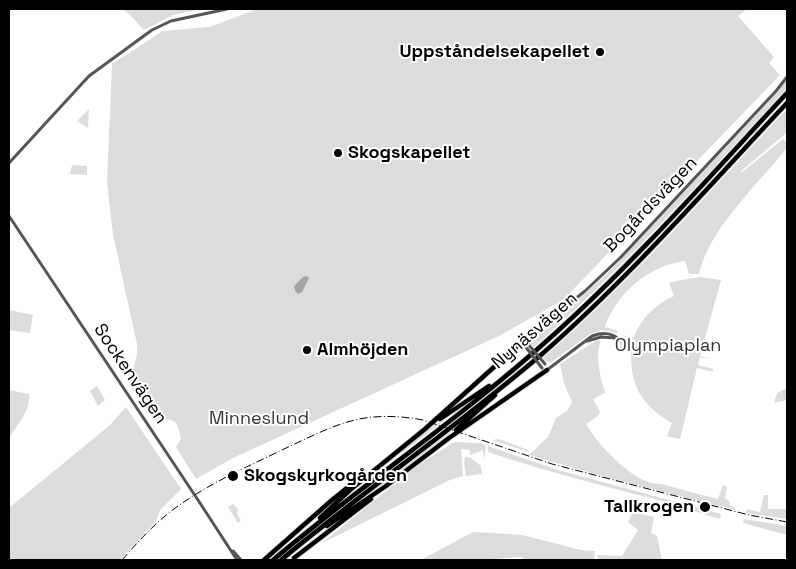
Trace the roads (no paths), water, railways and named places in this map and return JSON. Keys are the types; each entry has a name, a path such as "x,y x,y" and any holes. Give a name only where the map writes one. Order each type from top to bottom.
{"highway":[{"name":"Nynäsvägen","path":"281,560 307,532 486,392 586,305 624,268 787,93"},
{"name":"Nynäsvägen","path":"273,560 312,534 518,373 567,331 633,268 787,103"},
{"path":"307,532 343,496 525,344"},
{"path":"425,429 479,394 522,361"},
{"path":"294,558 442,443 545,367"},
{"path":"442,443 518,373"},
{"path":"264,560 349,486 383,462"},
{"path":"312,534 386,486"}],"street":[{"path":"9,163 89,76 152,30 171,21 227,9"},
{"name":"Bogårdsvägen","path":"525,344 621,257 770,98 787,77"},
{"name":"Sockenvägen","path":"9,216 237,560"},
{"path":"525,344 545,367 592,336 600,333 614,335 618,338 601,337 586,341"},
{"name":"Sockenvägen","path":"229,547 241,560"}],"railway":[{"path":"122,560 163,517 211,485 320,432 359,419 375,417 423,420 552,464 749,515 787,522"}],"place":[{"name":"Uppståndelsekapellet","path":"600,52"},
{"name":"Skogskapellet","path":"338,153"},
{"name":"Almhöjden","path":"307,350"},
{"name":"Skogskyrkogården","path":"233,476"},
{"name":"Tallkrogen","path":"705,507"}],"park label":[{"name":"Olympiaplan","path":"668,346"},
{"name":"Minneslund","path":"259,419"}]}
